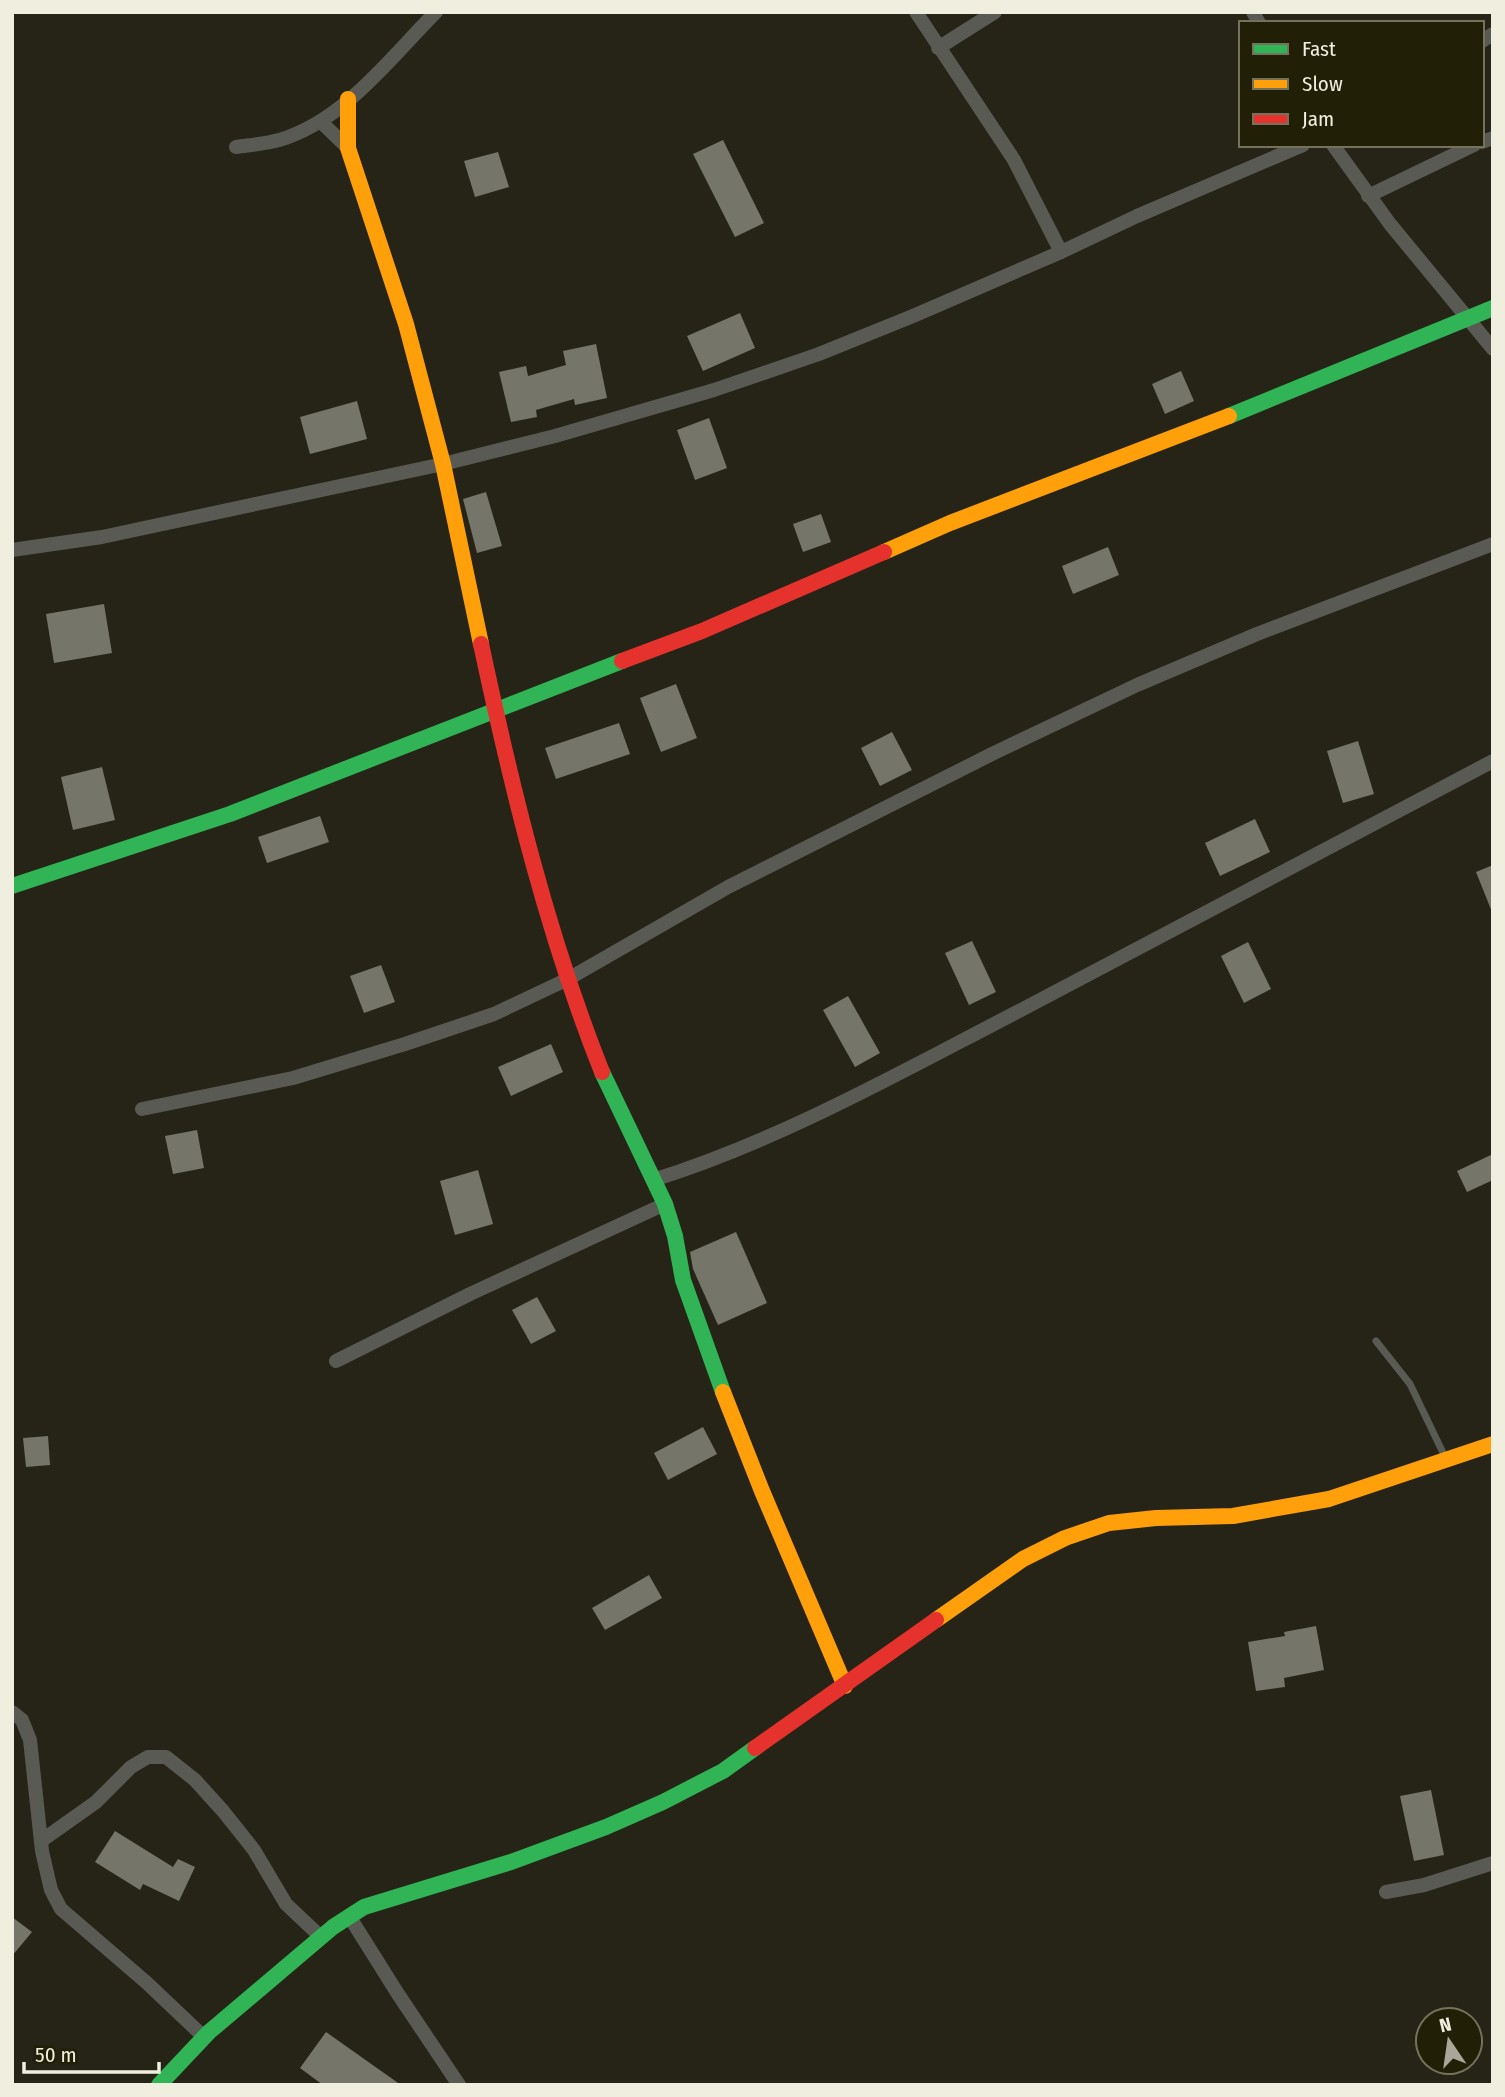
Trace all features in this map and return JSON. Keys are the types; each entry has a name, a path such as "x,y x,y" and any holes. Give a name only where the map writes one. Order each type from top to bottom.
{"street":[{"path":"236,147 279,140 321,122 436,12"},
{"path":"916,12 1014,160 1061,252"},
{"path":"938,48 995,12"},
{"path":"348,99 348,148 406,324 443,464 495,709 530,857 568,979 601,1070 665,1204 675,1236 683,1280 719,1382 845,1686"},
{"path":"321,122 348,148"},
{"path":"12,550 102,537 443,464 555,436 714,390 913,316 1061,252 1137,215 1298,147"},
{"path":"1335,147 1368,196 1493,349"},
{"path":"1368,196 1470,147"},
{"path":"12,886 230,814 351,768 495,709 702,631 950,523 1293,391 1493,308"},
{"path":"142,1109 293,1078 494,1014 568,979 728,887 994,753 1137,685 1269,629 1493,544"},
{"path":"653,1180 693,1167 804,1119 928,1058 1493,761"},
{"path":"336,1361 494,1283 665,1204"},
{"path":"159,2085 204,2037 349,1916 364,1907 397,1895 511,1862 606,1827 723,1771 1023,1559 1065,1538 1109,1523 1156,1518 1233,1516 1310,1504 1493,1444"},
{"path":"12,1712 22,1720 30,1740 41,1841 51,1890 61,1909 147,1983 204,2037"},
{"path":"41,1841 96,1802 131,1767 148,1757 166,1757 195,1780 223,1811 254,1850 286,1903 321,1937"},
{"path":"1386,1892 1424,1885 1493,1863"},
{"path":"349,1916 459,2085"}],"lane":[{"path":"1376,1341 1410,1384 1446,1459"}],"building":[{"path":"723,140 764,223 735,237 693,154"},
{"path":"498,152 509,187 475,197 464,161"},
{"path":"740,313 755,348 703,371 687,336"},
{"path":"596,344 607,398 575,405 574,399 536,410 537,417 511,422 499,372 526,366 528,376 566,365 563,351"},
{"path":"1181,371 1194,401 1165,414 1152,384"},
{"path":"357,401 367,439 310,454 300,417"},
{"path":"709,418 727,468 695,480 677,430"},
{"path":"486,492 502,546 477,553 463,499"},
{"path":"821,514 831,542 803,552 793,524"},
{"path":"1108,547 1119,575 1073,594 1062,566"},
{"path":"104,604 112,653 54,663 46,614"},
{"path":"676,684 697,738 661,752 640,698"},
{"path":"619,723 630,754 556,779 545,748"},
{"path":"892,732 912,770 880,786 861,748"},
{"path":"1358,741 1374,794 1343,803 1327,751"},
{"path":"102,767 115,820 73,830 61,777"},
{"path":"320,816 329,842 267,863 258,837"},
{"path":"1255,819 1270,852 1220,876 1205,843"},
{"path":"1493,865 1493,912 1492,912 1476,872"},
{"path":"972,941 996,992 969,1005 945,953"},
{"path":"1248,942 1271,989 1244,1003 1221,956"},
{"path":"381,965 395,1002 364,1013 350,976"},
{"path":"848,996 880,1053 855,1067 823,1010"},
{"path":"551,1044 563,1072 511,1096 498,1067"},
{"path":"197,1130 204,1168 173,1174 165,1136"},
{"path":"1493,1154 1493,1180 1467,1192 1457,1171"},
{"path":"478,1170 493,1224 455,1235 440,1181"},
{"path":"736,1232 767,1303 718,1325 693,1269 690,1252"},
{"path":"537,1297 556,1331 531,1344 512,1310"},
{"path":"703,1427 717,1454 668,1480 654,1453"},
{"path":"48,1436 50,1465 26,1467 23,1438"},
{"path":"649,1575 662,1598 605,1630 592,1608"},
{"path":"1316,1626 1324,1670 1284,1678 1285,1687 1256,1691 1248,1642 1285,1636 1284,1632"},
{"path":"1431,1790 1444,1855 1414,1861 1400,1796"},
{"path":"115,1831 173,1867 178,1859 195,1867 179,1901 143,1884 140,1890 95,1862"},
{"path":"12,1917 32,1932 12,1956"},
{"path":"326,2032 401,2085 323,2085 300,2068"}],"traffic: fast":[{"path":"1229,416 1493,308"},
{"path":"12,886 230,814 622,661"},
{"path":"602,1072 665,1204 675,1236 683,1280 723,1392"},
{"path":"159,2085 209,2032 333,1927 364,1907 511,1862 606,1827 723,1771 755,1748"}],"traffic: slow":[{"path":"348,99 348,148 406,324 443,464 481,644"},
{"path":"884,552 950,523 1229,416"},
{"path":"723,1392 845,1686"},
{"path":"936,1620 1023,1559 1065,1538 1109,1523 1156,1518 1233,1516 1329,1499 1493,1444"}],"traffic: jam":[{"path":"622,661 702,631 884,552"},
{"path":"481,644 532,861 564,967 602,1072"},
{"path":"755,1748 936,1620"}]}
